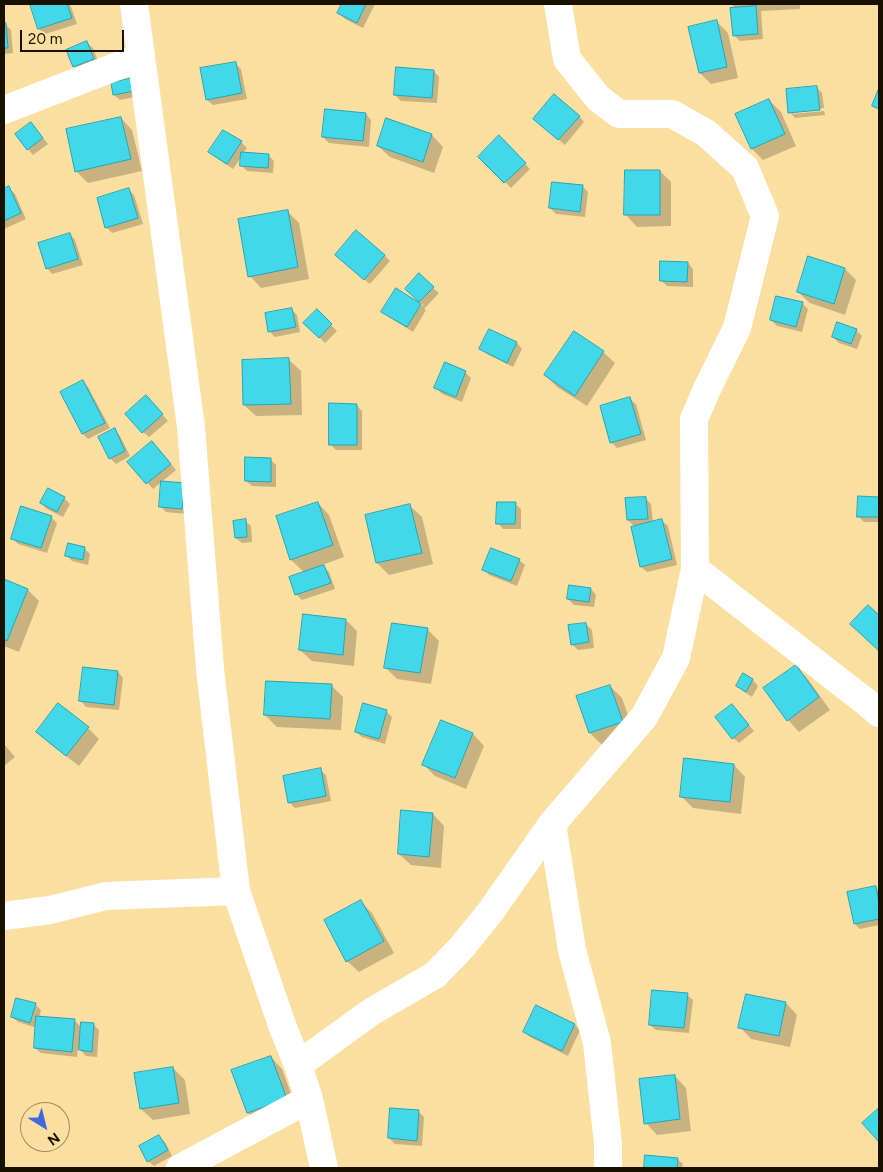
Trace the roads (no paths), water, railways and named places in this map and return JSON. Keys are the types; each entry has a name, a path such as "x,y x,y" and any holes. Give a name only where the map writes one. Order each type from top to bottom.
{"street":[{"path":"134,4 191,427 210,670 236,891 309,1099 324,1168"},
{"path":"298,1065 371,1012 435,975 462,946 491,911 552,824 644,717 676,658 695,569 694,419 737,328 765,216 744,168 706,133 672,114 619,114 598,98 567,59 558,4"},
{"path":"4,110 141,57"},
{"path":"695,569 879,713"},
{"path":"552,824 572,950 596,1043 608,1144 608,1168"},
{"path":"4,916 50,910 106,896 236,891"},
{"path":"180,1168 309,1099"}]}
